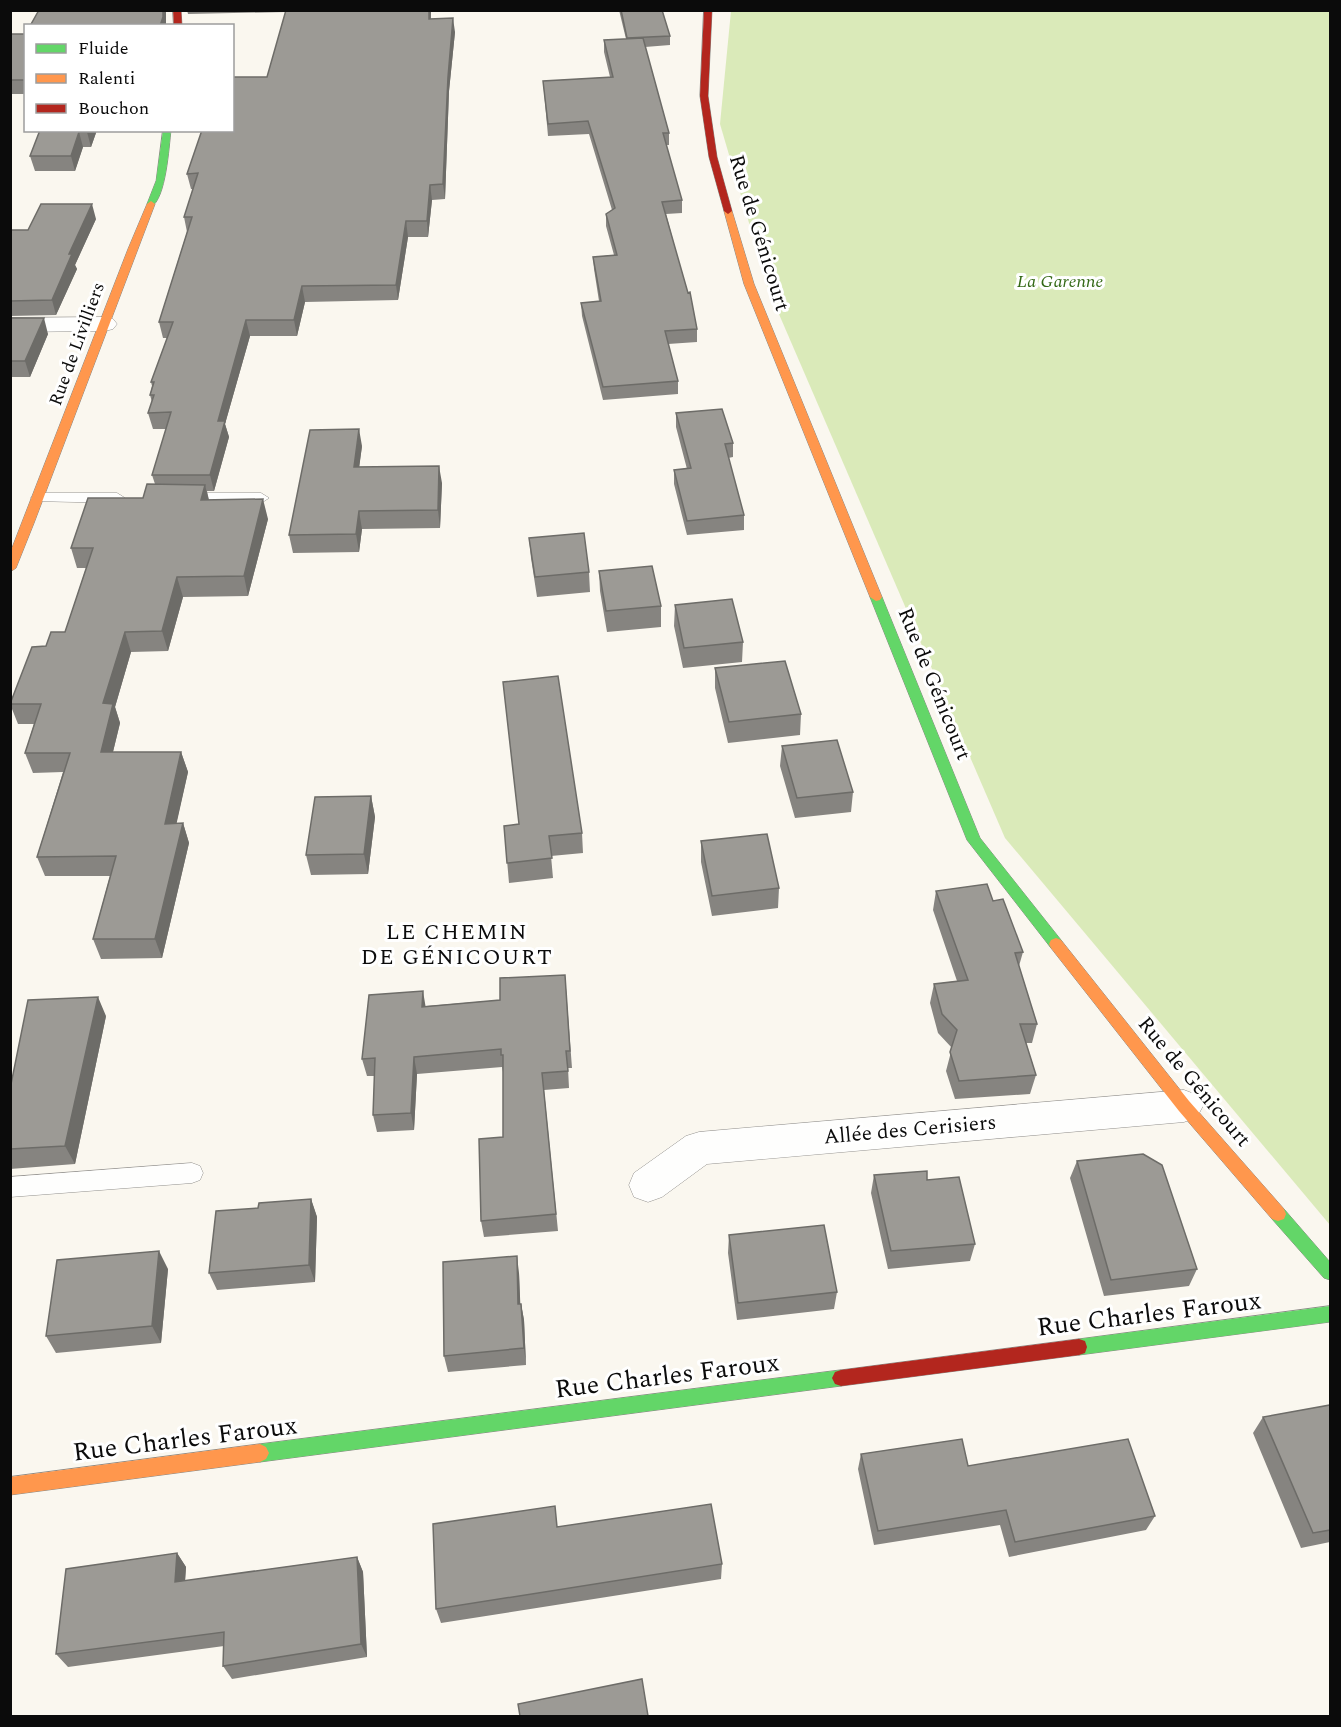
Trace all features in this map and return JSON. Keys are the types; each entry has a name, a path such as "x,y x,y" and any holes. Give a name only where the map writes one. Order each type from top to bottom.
{"street":[{"name":"Rue de Génicourt","path":"708,10 704,96 713,157 749,284 974,840 1184,1106 1330,1273"},
{"name":"Rue de Livilliers","path":"10,568 160,181 167,132"},
{"path":"10,324 105,324"},
{"name":"Allée des Cerisiers","path":"648,1185 699,1148 1184,1106"},
{"name":"Rue Charles Faroux","path":"10,1486 1330,1314"}],"lane":[{"path":"39,498 132,498"},
{"path":"167,498 261,498"},
{"path":"10,1186 192,1173"}],"green space":[{"name":"La Garenne","path":"731,11 1330,11 1330,1225 1005,838 769,291 720,124"}],"building":[{"path":"39,10 163,10 161,24 31,24"},
{"path":"286,10 429,10 429,19 453,18 443,184 430,185 427,221 406,221 396,285 302,286 294,320 246,320 218,421 225,421 210,475 152,475 171,412 148,413 154,395 150,395 154,382 151,382 173,322 159,322 192,217 184,217 198,173 187,174 201,132 234,132 234,77 267,77"},
{"path":"621,10 662,10 670,36 627,38"},
{"path":"10,34 24,34 24,80 10,80"},
{"path":"643,38 669,133 663,133 682,200 662,202 688,293 690,292 697,329 665,331 678,381 603,387 581,303 601,301 593,257 617,255 606,214 615,208 588,121 548,124 543,81 613,77 604,40"},
{"path":"39,132 79,132 71,156 30,156"},
{"path":"41,204 92,204 69,254 72,254 52,300 10,301 10,230 28,230"},
{"path":"10,318 44,318 25,361 10,361"},
{"path":"722,409 733,443 725,444 744,515 687,521 674,470 691,468 676,413"},
{"path":"359,429 354,467 439,466 438,510 359,511 356,534 289,535 310,430"},
{"path":"147,484 205,485 201,500 263,499 244,576 177,577 162,631 125,632 103,703 113,704 101,752 181,752 165,824 183,823 155,939 93,939 116,856 37,857 70,753 25,753 41,704 10,704 32,647 46,646 51,632 65,632 93,548 71,548 88,498 143,498"},
{"path":"584,533 589,572 535,577 529,538"},
{"path":"652,566 661,606 606,611 599,571"},
{"path":"732,599 743,642 684,648 675,605"},
{"path":"785,661 801,714 729,722 715,668"},
{"path":"558,676 582,833 549,836 552,858 507,863 504,826 519,824 503,682"},
{"path":"837,740 853,792 797,798 782,746"},
{"path":"371,796 364,854 306,855 315,797"},
{"path":"767,834 779,888 712,896 701,841"},
{"path":"987,884 993,901 1003,899 1023,952 1015,953 1037,1024 1020,1024 1036,1075 959,1081 950,1052 957,1030 942,1014 934,984 968,980 936,891"},
{"path":"565,975 570,1051 566,1051 568,1071 542,1073 556,1214 481,1221 479,1139 503,1137 503,1055 501,1055 501,1049 414,1057 411,1113 373,1115 375,1058 362,1059 369,995 423,991 422,1007 500,1000 500,978"},
{"path":"98,997 65,1146 10,1149 10,1089 28,1000"},
{"path":"1143,1154 1162,1165 1197,1269 1111,1280 1077,1161"},
{"path":"927,1171 927,1180 959,1177 975,1244 891,1251 874,1175"},
{"path":"311,1199 309,1265 209,1273 216,1211 258,1208 259,1203"},
{"path":"824,1225 837,1292 738,1303 729,1235"},
{"path":"159,1251 152,1326 46,1336 57,1260"},
{"path":"517,1256 518,1304 521,1304 524,1348 444,1356 443,1262"},
{"path":"1330,1405 1330,1530 1313,1533 1263,1417"},
{"path":"962,1439 968,1466 1128,1439 1155,1516 1015,1542 1006,1510 878,1531 861,1454"},
{"path":"711,1504 722,1564 436,1609 433,1524 555,1506 557,1527"},
{"path":"177,1553 175,1582 357,1557 361,1644 223,1666 224,1632 56,1654 66,1569"},
{"path":"642,1679 648,1716 520,1716 518,1704"}],"traffic: fast":[{"path":"151,204 160,181 167,132"},
{"path":"876,597 974,840 1056,944"},
{"path":"1278,1214 1330,1273"},
{"path":"1079,1347 1330,1314"},
{"path":"260,1453 841,1378"}],"traffic: slow":[{"path":"10,568 151,204"},
{"path":"728,211 749,284 876,597"},
{"path":"1056,944 1184,1106 1278,1214"},
{"path":"10,1486 260,1453"}],"traffic: jam":[{"path":"177,10 178,24"},
{"path":"708,10 704,96 713,157 728,211"},
{"path":"841,1378 1079,1347"}],"district":[{"name":"LE CHEMIN DE GÉNICOURT","path":"457,944"}]}
